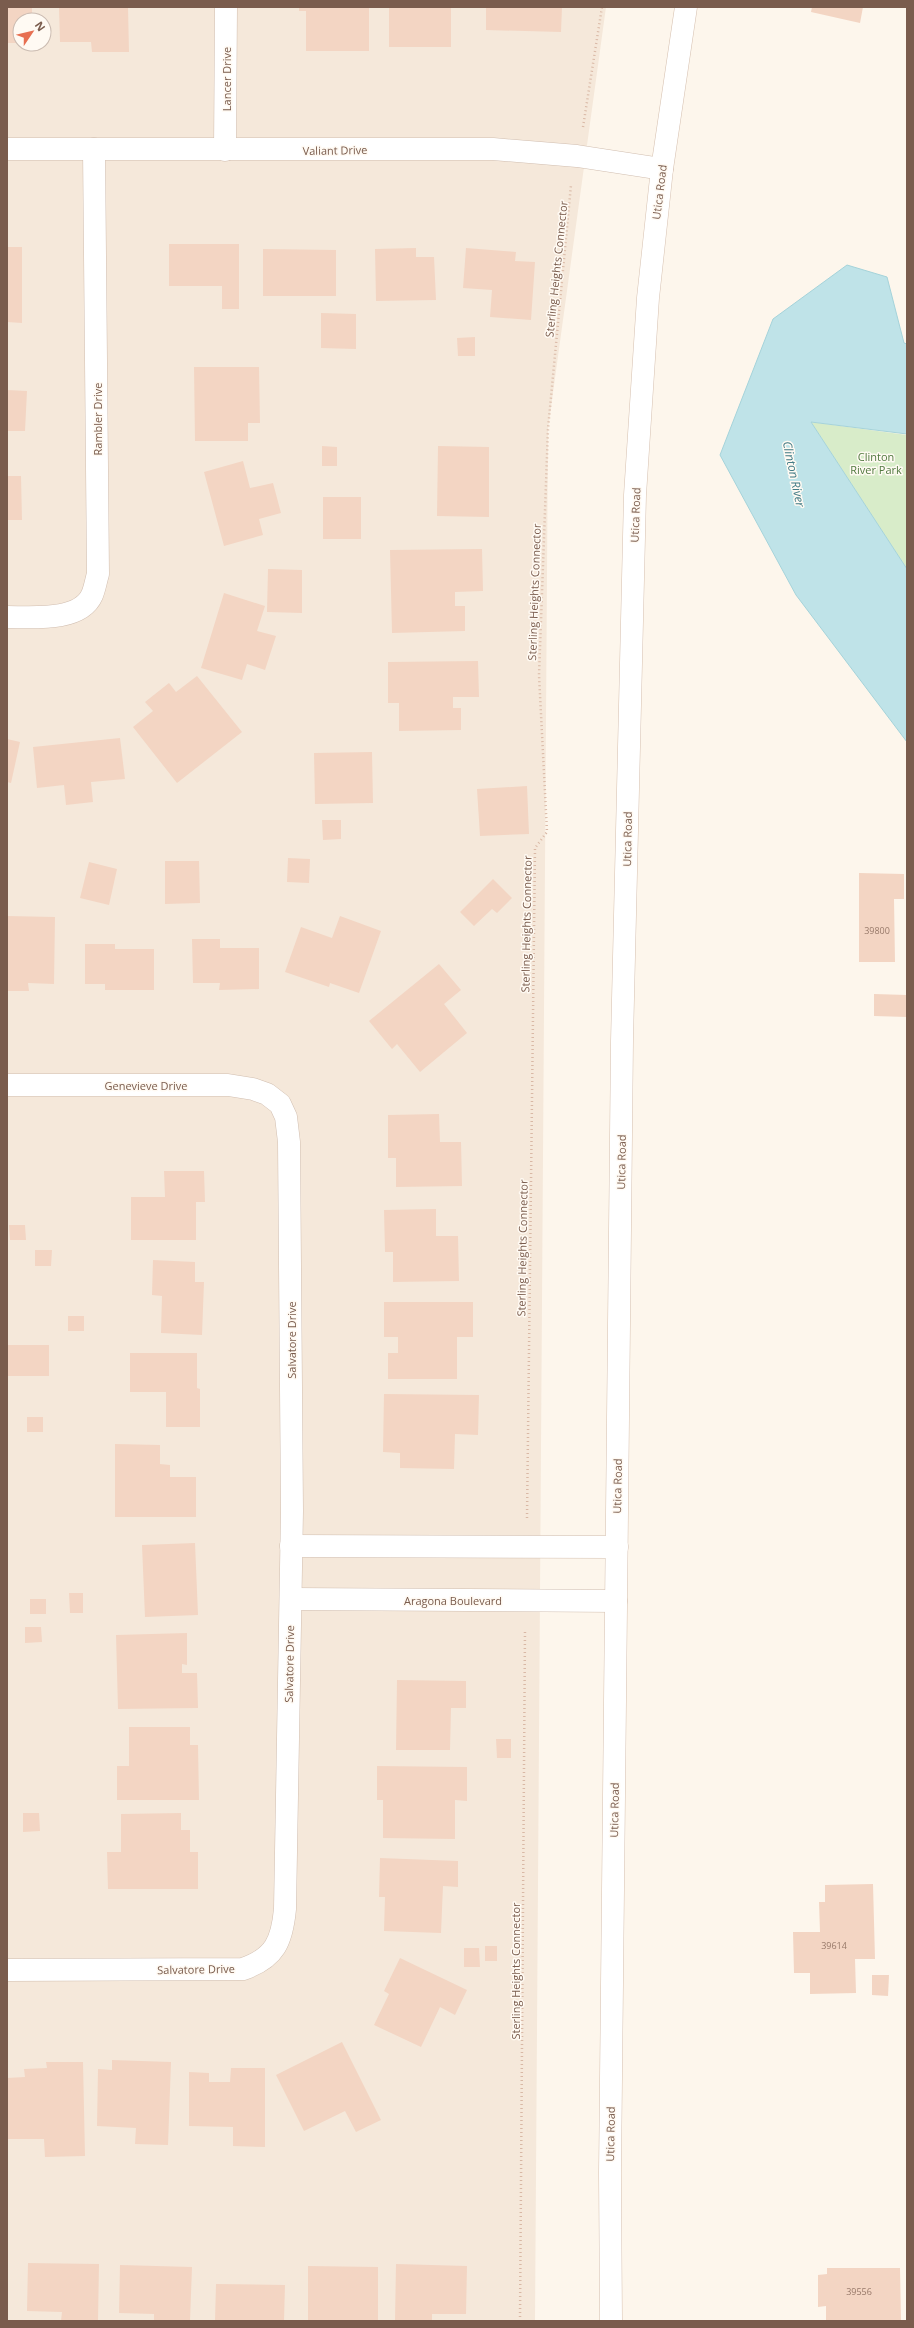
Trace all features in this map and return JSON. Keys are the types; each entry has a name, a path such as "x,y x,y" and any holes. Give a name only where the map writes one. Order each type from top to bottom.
{"street":[{"name":"Lancer Drive","path":"225,150 226,7"},
{"name":"Utica Road","path":"611,2321 610,2173 622,1033 635,495 648,298 662,169 686,7"},
{"name":"Valiant Drive","path":"7,149 225,150 494,148 572,156 662,169"},
{"name":"Rambler Drive","path":"7,617 56,615 84,606 92,595 98,574 94,149"},
{"name":"Genevieve Drive","path":"7,1085 228,1084 267,1094 280,1104"},
{"name":"Salvatore Drive","path":"7,1970 243,1969 258,1964 271,1954 278,1942 283,1928 285,1909 291,1546 289,1142 286,1117 280,1104"},
{"path":"291,1546 617,1548"},
{"name":"Aragona Boulevard","path":"290,1600 616,1601"}],"path":[{"path":"582,132 602,7"},
{"name":"Sterling Heights Connector","path":"527,1521 535,848 547,832 539,675 548,429 572,181"},
{"name":"Sterling Heights Connector","path":"520,2321 526,1622"}],"shaded area":[{"path":"7,7 606,7 548,429 535,2321 7,2321"}],"green space":[{"name":"Clinton River Park","path":"811,422 907,435 907,569"}],"water":[{"name":"Clinton River","path":"847,265 887,277 904,343 907,344 907,434 811,422 907,569 907,742 796,595 720,455 773,319"}],"building":[{"path":"7,7 32,7 32,12 12,12 12,43 7,43"},
{"path":"59,7 128,7 129,52 92,52 91,42 60,42"},
{"path":"299,7 369,7 369,51 306,51 306,11 299,11"},
{"path":"389,7 451,7 451,47 389,47"},
{"path":"486,7 562,7 561,32 486,30"},
{"path":"812,7 863,7 860,23 811,12"},
{"path":"169,244 239,244 239,309 222,309 222,286 169,286"},
{"path":"7,247 22,247 22,323 7,322"},
{"path":"416,248 416,257 434,257 436,300 376,301 375,249"},
{"path":"466,248 516,252 515,261 535,262 531,320 490,317 492,290 463,288"},
{"path":"263,249 336,250 336,296 263,296"},
{"path":"321,313 356,314 356,349 321,348"},
{"path":"475,337 475,356 458,356 457,338"},
{"path":"194,367 259,367 260,423 248,423 248,441 195,441"},
{"path":"7,390 27,391 25,431 7,431"},
{"path":"322,446 337,447 337,466 322,466"},
{"path":"438,446 489,447 489,517 437,516"},
{"path":"243,461 250,488 273,483 281,513 259,519 263,535 224,546 204,472"},
{"path":"7,476 21,476 22,520 7,520"},
{"path":"323,497 361,497 361,539 323,539"},
{"path":"482,549 483,591 455,592 455,606 465,606 465,631 392,633 390,550"},
{"path":"268,569 302,570 302,613 267,612"},
{"path":"224,593 265,606 257,631 276,636 265,670 247,664 242,680 201,668"},
{"path":"478,661 479,697 453,697 453,708 461,708 461,730 399,731 399,703 388,703 388,662"},
{"path":"197,676 242,732 177,783 133,727 153,711 145,702 169,683 176,692"},
{"path":"120,738 125,779 91,782 93,802 66,805 64,785 37,788 33,747"},
{"path":"7,739 20,742 11,783 7,782"},
{"path":"372,752 373,803 315,804 314,753"},
{"path":"527,786 529,834 480,836 477,789"},
{"path":"322,820 341,820 341,839 323,840"},
{"path":"288,858 310,859 309,883 287,882"},
{"path":"165,861 199,861 200,903 165,904"},
{"path":"89,862 117,869 109,905 80,898"},
{"path":"859,873 904,874 904,899 894,899 895,962 859,962"},
{"path":"493,879 512,898 497,913 492,909 474,926 460,912"},
{"path":"7,916 55,917 54,984 28,983 29,991 7,991"},
{"path":"340,916 381,931 359,993 330,983 329,987 285,972 301,927 332,938"},
{"path":"192,939 220,939 220,948 259,948 259,989 219,990 220,983 193,983"},
{"path":"85,944 115,944 115,949 154,949 154,990 105,990 105,984 85,984"},
{"path":"439,964 461,990 444,1004 467,1033 420,1072 397,1044 392,1049 369,1021"},
{"path":"874,994 907,995 907,1017 874,1016"},
{"path":"439,1114 440,1142 461,1142 462,1186 396,1187 396,1158 388,1158 388,1115"},
{"path":"164,1171 204,1171 205,1202 196,1202 196,1240 131,1240 131,1197 165,1197"},
{"path":"436,1209 436,1236 458,1236 459,1281 393,1282 393,1252 385,1252 384,1210"},
{"path":"9,1225 25,1225 26,1240 10,1240"},
{"path":"35,1250 52,1250 51,1266 35,1266"},
{"path":"153,1260 195,1262 195,1282 204,1282 202,1335 161,1333 162,1296 152,1295"},
{"path":"384,1302 473,1302 473,1337 457,1337 457,1379 388,1379 388,1353 398,1353 398,1337 384,1337"},
{"path":"68,1316 84,1316 84,1331 68,1331"},
{"path":"8,1345 49,1345 49,1376 8,1376"},
{"path":"130,1353 197,1353 197,1388 200,1389 200,1427 166,1427 166,1392 130,1392"},
{"path":"384,1394 479,1395 478,1435 455,1434 454,1469 400,1468 400,1453 383,1452"},
{"path":"27,1417 43,1417 43,1432 27,1432"},
{"path":"115,1444 160,1445 160,1464 170,1465 170,1477 196,1477 196,1517 115,1517"},
{"path":"195,1543 198,1615 145,1617 142,1545"},
{"path":"69,1593 83,1593 83,1613 70,1613"},
{"path":"30,1599 46,1599 46,1614 30,1614"},
{"path":"25,1627 41,1627 42,1642 25,1643"},
{"path":"187,1633 187,1665 182,1664 182,1673 197,1673 198,1708 118,1709 116,1635"},
{"path":"397,1680 466,1681 466,1708 451,1708 450,1750 396,1750"},
{"path":"129,1727 190,1727 190,1745 198,1745 199,1800 117,1800 117,1766 129,1766"},
{"path":"496,1739 511,1739 511,1758 497,1758"},
{"path":"377,1766 467,1767 467,1801 455,1800 455,1839 383,1838 383,1800 377,1800"},
{"path":"23,1813 39,1813 40,1831 23,1832"},
{"path":"181,1813 181,1830 190,1830 190,1852 198,1852 198,1889 108,1889 107,1852 121,1852 121,1814"},
{"path":"380,1858 458,1861 458,1887 443,1886 441,1933 384,1931 385,1897 379,1897"},
{"path":"873,1884 875,1959 855,1959 856,1993 810,1994 810,1973 794,1973 793,1932 820,1932 819,1902 825,1902 825,1885"},
{"path":"485,1946 497,1946 497,1961 485,1961"},
{"path":"464,1948 479,1948 480,1967 464,1967"},
{"path":"400,1958 467,1990 455,2015 440,2007 421,2047 374,2025 389,1994 384,1991"},
{"path":"872,1975 889,1975 888,1996 872,1995"},
{"path":"342,2042 381,2120 356,2132 345,2111 304,2131 276,2075"},
{"path":"112,2060 171,2062 168,2145 135,2144 136,2128 97,2126 98,2069 112,2070"},
{"path":"46,2062 83,2062 85,2156 45,2157 44,2139 7,2139 7,2078 25,2077 24,2069 47,2068"},
{"path":"231,2068 265,2068 265,2147 233,2146 233,2127 189,2126 189,2072 209,2073 209,2082 230,2082"},
{"path":"28,2263 99,2264 98,2321 61,2321 62,2312 27,2311"},
{"path":"396,2264 467,2266 466,2314 432,2314 432,2321 395,2321"},
{"path":"120,2265 192,2267 190,2321 154,2321 154,2314 119,2313"},
{"path":"308,2266 378,2267 378,2321 308,2321"},
{"path":"827,2268 900,2268 901,2321 826,2321 826,2306 818,2307 818,2275 827,2274"},
{"path":"216,2284 285,2285 284,2321 215,2321"}]}
